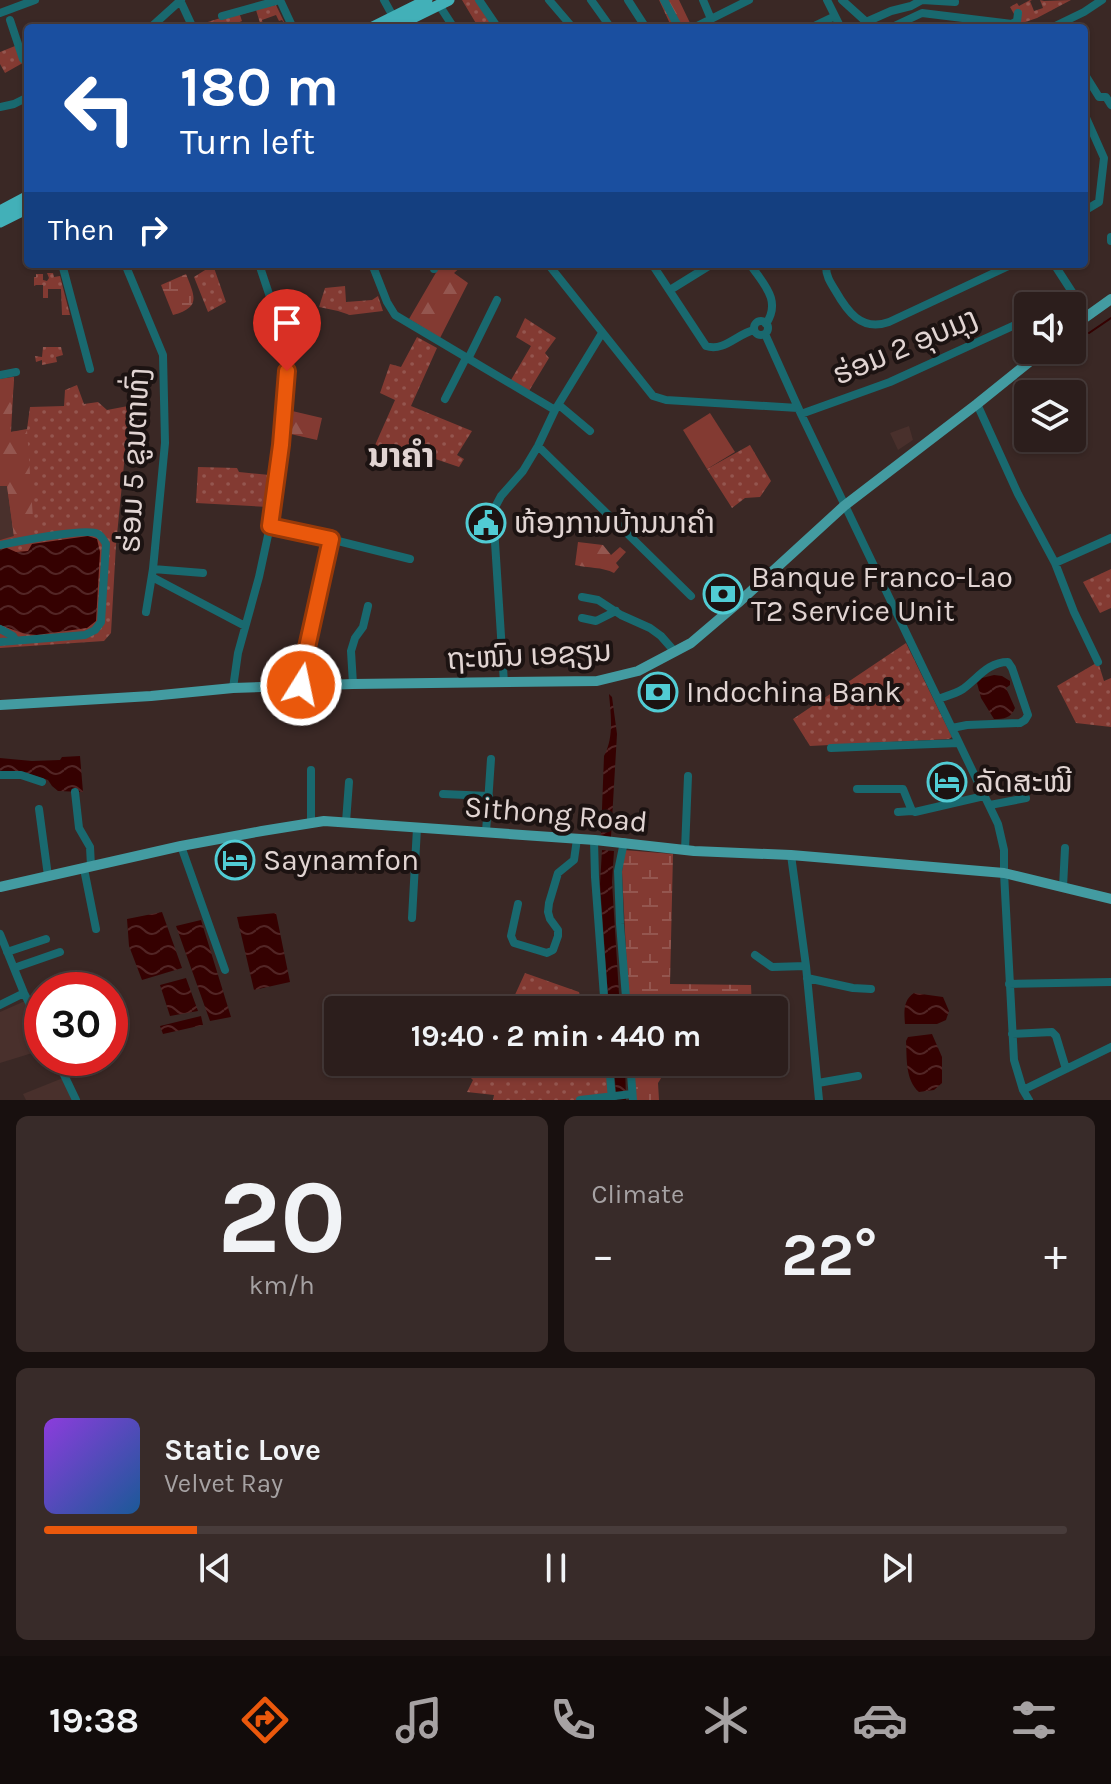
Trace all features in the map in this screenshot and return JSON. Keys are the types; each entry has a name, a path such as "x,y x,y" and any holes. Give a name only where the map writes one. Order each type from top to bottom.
{"highway":[{"path":"397,24 434,1"},
{"path":"0,211 24,198"},
{"path":"0,222 24,210"}],"main road":[{"path":"1087,315 1111,299"},
{"name":"ຖະໜົນ ເອຊຽນ","path":"0,705 301,685 597,681 638,671 691,643 844,506 1027,364"},
{"name":"Sithong Road","path":"0,887 181,846 311,822 346,822 1004,873 1111,899"}],"street":[{"path":"0,13 35,0"},
{"path":"154,24 181,0 191,24"},
{"path":"222,16 280,0 291,24"},
{"path":"384,0 395,24"},
{"path":"479,0 495,24"},
{"path":"549,0 570,24"},
{"path":"591,0 608,24"},
{"path":"628,0 643,24"},
{"path":"664,0 677,24"},
{"path":"703,0 711,19"},
{"path":"701,24 749,0"},
{"path":"827,0 839,24"},
{"path":"842,0 869,24"},
{"path":"1059,24 1102,0"},
{"path":"434,1 451,24"},
{"path":"872,24 891,11 920,1 955,2"},
{"path":"899,24 922,13 1012,24 1017,21 1018,13"},
{"path":"818,24 835,16"},
{"path":"10,20 24,60"},
{"path":"1088,79 1099,97 1106,97 1111,105"},
{"path":"0,107 24,99"},
{"path":"1088,122 1104,158 1099,202 1088,209"},
{"path":"1088,139 1094,136"},
{"path":"63,268 90,369"},
{"name":"ຮ່ອມ 5 ຂູນຕາທົ່ງ","path":"127,268 163,355 165,443 146,612"},
{"path":"233,688 238,653 270,526 287,371 281,330 260,268"},
{"path":"374,268 395,315 557,408 590,431"},
{"path":"551,268 653,396 799,411"},
{"path":"655,268 708,347 721,347 754,330 762,321 768,330 765,334"},
{"path":"670,290 706,268"},
{"path":"753,268 773,300 772,315 766,324"},
{"path":"826,268 827,276 844,307 855,319 874,325 889,322 1004,268"},
{"path":"1057,268 1072,292"},
{"path":"445,399 497,300"},
{"name":"ຮ່ອມ 2 ອຸບມຸງ","path":"799,411 890,382 1014,325"},
{"path":"754,330 758,335 765,334"},
{"path":"504,683 493,511 501,496 523,471 602,333"},
{"path":"765,334 1002,836 1014,1060 1029,1100"},
{"path":"0,375 16,372"},
{"path":"977,404 1018,494 1055,563 1098,662"},
{"path":"538,446 691,596"},
{"path":"270,526 410,559"},
{"path":"0,545 90,532 98,533 106,544 101,622 95,630 85,635 0,642"},
{"path":"1055,563 1111,538"},
{"path":"301,685 331,539"},
{"path":"152,573 203,573"},
{"path":"152,573 245,626"},
{"path":"582,597 598,600 655,632 675,652"},
{"path":"353,684 351,651 363,627 368,606"},
{"path":"582,618 596,621 616,611"},
{"path":"0,629 15,640"},
{"path":"938,699 964,688 999,662 1008,662 1012,668 1028,715 1025,720 1020,723 952,728"},
{"path":"831,748 959,743"},
{"path":"486,832 491,759"},
{"path":"311,770 311,822"},
{"path":"0,775 21,775 42,782"},
{"path":"685,850 688,776"},
{"path":"346,822 349,782"},
{"path":"857,789 903,789 912,811"},
{"path":"75,792 79,828 90,847 88,868 96,929"},
{"path":"443,794 489,796"},
{"path":"898,812 915,812 984,796"},
{"path":"990,805 1026,798"},
{"path":"39,809 48,876"},
{"path":"412,918 417,828"},
{"path":"518,904 511,936 514,943 547,953 553,950 558,930 550,919 549,903 558,873 574,860 577,839"},
{"path":"594,840 604,996"},
{"path":"624,842 618,871 626,996"},
{"path":"181,846 225,970"},
{"path":"1063,887 1065,848"},
{"path":"791,855 819,1100"},
{"path":"0,934 24,993 0,1005"},
{"path":"7,952 46,939"},
{"path":"14,968 60,952"},
{"path":"755,955 772,967 806,966"},
{"path":"807,978 871,989"},
{"path":"1009,984 1111,982"},
{"path":"1012,1034 1052,1032 1066,1069"},
{"path":"1023,1090 1111,1047"},
{"path":"65,1076 76,1100"},
{"path":"611,1076 613,1097"},
{"path":"580,1100 631,1096 630,1076"},
{"path":"818,1083 858,1076"}],"shaded area":[{"path":"909,426 913,440 898,450 890,433"},
{"path":"0,486 7,486 14,537 0,540"},
{"path":"24,1001 24,1056 0,1063 0,1012"},
{"path":"63,1078 72,1100 26,1100 23,1094"}],"green space":[{"path":"462,0 476,0 492,24 476,24"},
{"path":"659,0 679,0 690,23 670,24"},
{"path":"1032,0 1034,11 1043,8 1040,0 1071,0 1037,18 1014,24 1010,7 1017,3 1019,6"},
{"path":"276,5 285,24 276,15 262,20 263,24 257,24 260,23 256,10 240,15 242,21 235,24 201,24 230,15"},
{"path":"20,44 24,62 5,73 0,64 0,52"},
{"path":"214,268 226,302 208,312 194,277"},
{"path":"439,268 460,268 454,273 468,283 440,338 409,319"},
{"path":"47,273 60,276 70,315 62,315 61,289 48,289 48,298 43,298 43,285 34,286 36,274 43,274 43,280 47,281"},
{"path":"186,274 192,289 192,305 173,315 161,285"},
{"path":"345,286 346,302 372,300 378,296 383,311 350,315 319,307 325,288"},
{"path":"525,318 556,338 545,353 549,358 529,391 511,380 531,346 516,337"},
{"path":"417,337 437,348 411,406 472,431 457,455 464,459 459,467 391,444 379,455 372,452 395,400 380,393 390,364 401,367"},
{"path":"43,347 61,347 63,355 56,357 57,362 42,365 42,360 36,362 35,356 42,357"},
{"path":"14,377 11,432 27,429 30,407 64,406 65,390 77,385 84,404 98,402 107,410 128,406 128,397 139,397 128,424 111,633 104,641 0,648 0,540 14,536 7,486 0,486 0,379"},
{"path":"14,377 10,432 27,430 34,533 14,537 7,486 0,486 0,379"},
{"path":"288,410 322,418 317,440 286,433"},
{"path":"710,413 735,452 707,469 683,430"},
{"path":"750,445 771,481 760,497 745,498 732,508 707,469"},
{"path":"198,467 237,468 239,472 270,475 268,507 196,503"},
{"path":"578,542 603,545 611,555 620,547 626,552 616,563 619,567 614,573 575,565"},
{"path":"1111,569 1111,608 1100,613 1083,582"},
{"path":"906,643 952,737 810,746 793,719"},
{"path":"1098,662 1104,681 1111,678 1111,727 1076,723 1057,686"},
{"path":"624,850 673,854 670,984 751,985 751,996 628,996 622,872"},
{"path":"525,973 579,992 580,996 514,996"},
{"path":"469,1076 607,1076 610,1100 493,1100 494,1095 467,1092 473,1080"},
{"path":"634,1076 662,1076 658,1083 659,1100 636,1100"}],"water":[{"path":"88,536 97,539 100,552 96,621 87,628 37,635 0,625 0,549 28,551 32,544"},
{"path":"994,675 1010,681 1006,688 1015,708 1004,718 994,719 981,698 977,683"},
{"path":"609,694 617,734 611,837 601,835 604,756 611,726"},
{"path":"80,756 83,792 58,791 48,780 23,772 0,774 0,758 32,761"},
{"path":"602,850 614,851 612,882 619,996 608,996 600,884"},
{"path":"162,912 182,968 142,980 129,946 127,919"},
{"path":"276,913 290,982 254,990 237,917"},
{"path":"201,920 231,1017 210,1021 176,926"},
{"path":"186,978 198,1011 170,1016 160,985"},
{"path":"914,993 943,997 949,1011 946,1020 937,1024 905,1024 906,1003"},
{"path":"201,1016 203,1025 163,1034 160,1026"},
{"path":"932,1034 942,1057 942,1083 934,1090 919,1092 909,1075 906,1041 908,1037"},
{"path":"614,1076 625,1076 626,1100 617,1100"}],"waterway":[{"path":"1089,333 1111,318"}],"place":[{"name":"ຫ້ອງການບ້ານນາຄໍາ","path":"486,523"},
{"name":"Banque Franco-Lao T2 Service Unit","path":"723,594"},
{"name":"Indochina Bank","path":"658,692"},
{"name":"ລັດສະໝີ","path":"947,782"},
{"name":"Saynamfon","path":"235,860"}],"district":[{"name":"ນາຄຳ","path":"401,455"}],"route":[{"path":"287,371 270,526 331,539 301,685"}]}
